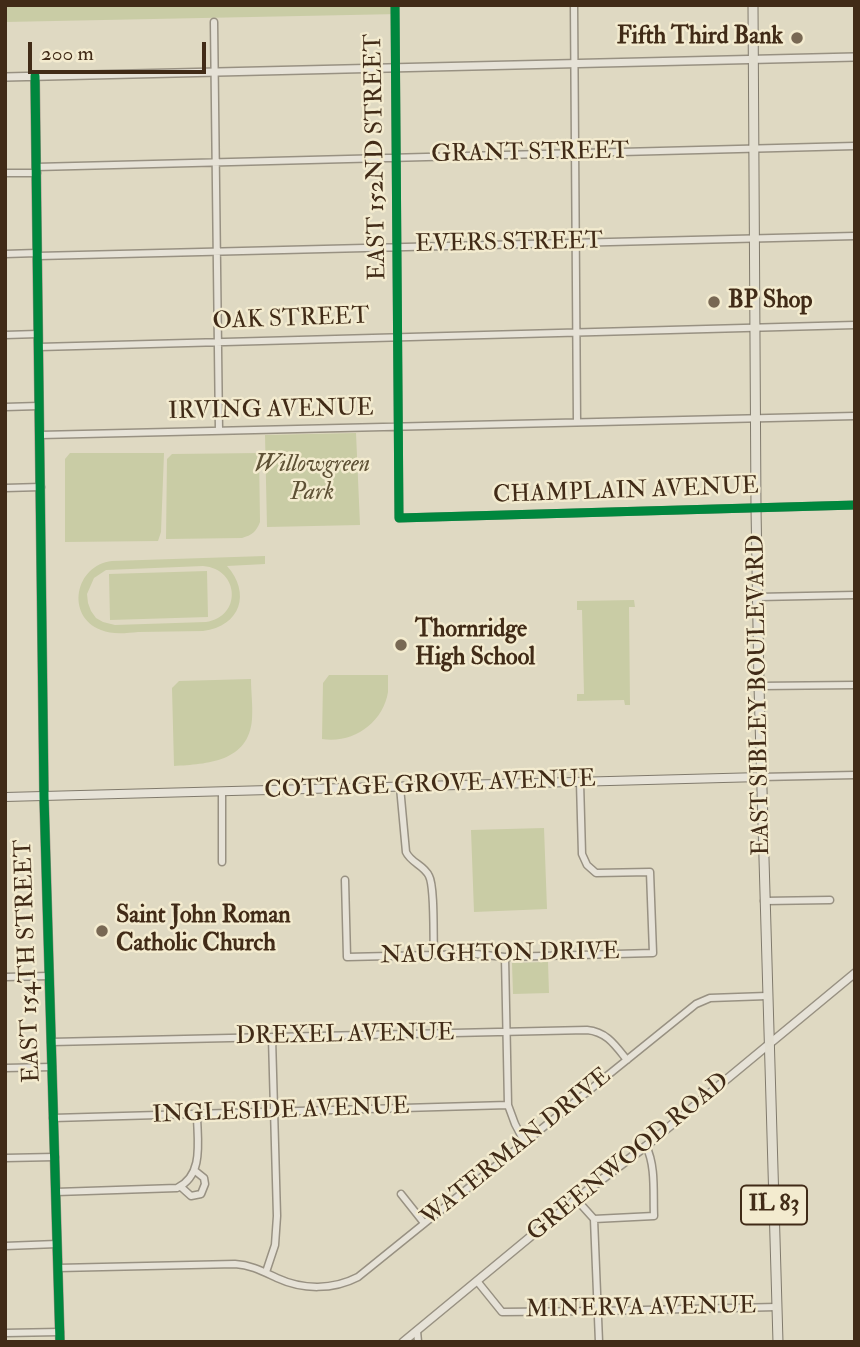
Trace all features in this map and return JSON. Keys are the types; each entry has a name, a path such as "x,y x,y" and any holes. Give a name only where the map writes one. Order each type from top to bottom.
{"main road":[{"name":"EAST SIBLEY BOULEVARD","path":"753,5 759,686 778,1342"},
{"name":"COTTAGE GROVE AVENUE","path":"5,797 761,777"}],"street":[{"name":"EAST 152ND STREET","path":"395,5 399,518"},
{"path":"573,5 577,422"},
{"path":"214,22 219,431"},
{"path":"5,77 855,57"},
{"name":"EAST 154TH STREET","path":"36,76 44,797 60,1342"},
{"name":"GRANT STREET","path":"5,173 215,162 855,146"},
{"name":"EVERS STREET","path":"5,254 216,252 855,236"},
{"name":"OAK STREET","path":"39,346 855,325"},
{"path":"5,335 38,334"},
{"path":"5,407 39,406"},
{"name":"IRVING AVENUE","path":"40,435 855,416"},
{"path":"5,488 41,487"},
{"name":"CHAMPLAIN AVENUE","path":"399,518 855,505"},
{"path":"758,597 855,595"},
{"path":"759,686 855,685"},
{"name":"COTTAGE GROVE AVENUE","path":"761,777 855,775"},
{"name":"NAUGHTON DRIVE","path":"345,880 347,957 653,953 650,872 596,873 587,866 582,854 580,782"},
{"path":"400,787 406,852 409,858 429,874 431,880 433,955"},
{"path":"222,792 222,862"},
{"path":"764,901 830,900"},
{"path":"505,957 508,1105 514,1124 525,1143"},
{"name":"GREENWOOD ROAD","path":"403,1342 855,973"},
{"path":"5,977 49,976"},
{"name":"WATERMAN DRIVE","path":"58,1268 247,1265 296,1285 323,1287 348,1283 358,1278 695,1004 710,998 767,996"},
{"name":"DREXEL AVENUE","path":"51,1042 595,1031 610,1038 627,1060"},
{"path":"266,1272 277,1231 272,1038"},
{"path":"5,1068 52,1067"},
{"name":"INGLESIDE AVENUE","path":"53,1118 508,1105"},
{"path":"56,1192 181,1187 194,1170 198,1157 197,1114"},
{"path":"594,1219 654,1216 652,1167 646,1146"},
{"path":"5,1158 55,1157"},
{"path":"181,1187 191,1196 201,1194 204,1178 194,1170"},
{"path":"401,1195 424,1223"},
{"path":"576,1199 594,1219 599,1342"},
{"path":"5,1246 57,1244"},
{"name":"MINERVA AVENUE","path":"477,1281 502,1312 777,1307"},
{"path":"417,1331 418,1342"},
{"path":"5,1333 60,1332"}],"green space":[{"path":"5,5 398,5 399,14 5,22"},
{"name":"Willowgreen Park","path":"356,433 360,525 267,527 265,435"},
{"path":"70,453 164,453 161,532 158,541 65,542 65,459"},
{"path":"259,453 260,522 253,533 242,538 166,539 167,459 172,454"},
{"path":"265,556 265,564 227,566 239,587 238,607 226,623 203,631 115,633 105,632 90,623 82,614 79,592 90,572 99,565 112,561","holes":["203,566 224,575 230,584 231,603 226,612 206,622 115,625 96,618 88,603 87,594 94,578 106,570"]},
{"path":"207,571 208,617 110,620 109,574"},
{"path":"634,600 635,607 629,607 630,705 625,705 624,700 577,701 577,694 584,694 582,610 577,610 577,601"},
{"path":"329,675 388,675 385,703 373,722 355,734 334,740 322,739 323,683"},
{"path":"251,679 252,719 243,744 235,752 212,762 174,766 172,688 179,681"},
{"path":"544,828 547,909 474,912 471,830"},
{"path":"548,962 549,993 513,994 512,963"}],"cycle path":[{"path":"395,5 399,518 855,505"},
{"path":"35,76 44,797 60,1342"}],"place":[{"name":"Fifth Third Bank","path":"797,38"},
{"name":"BP Shop","path":"714,302"},
{"name":"Thornridge High School","path":"401,645"},
{"name":"Saint John Roman Catholic Church","path":"102,931"}]}
